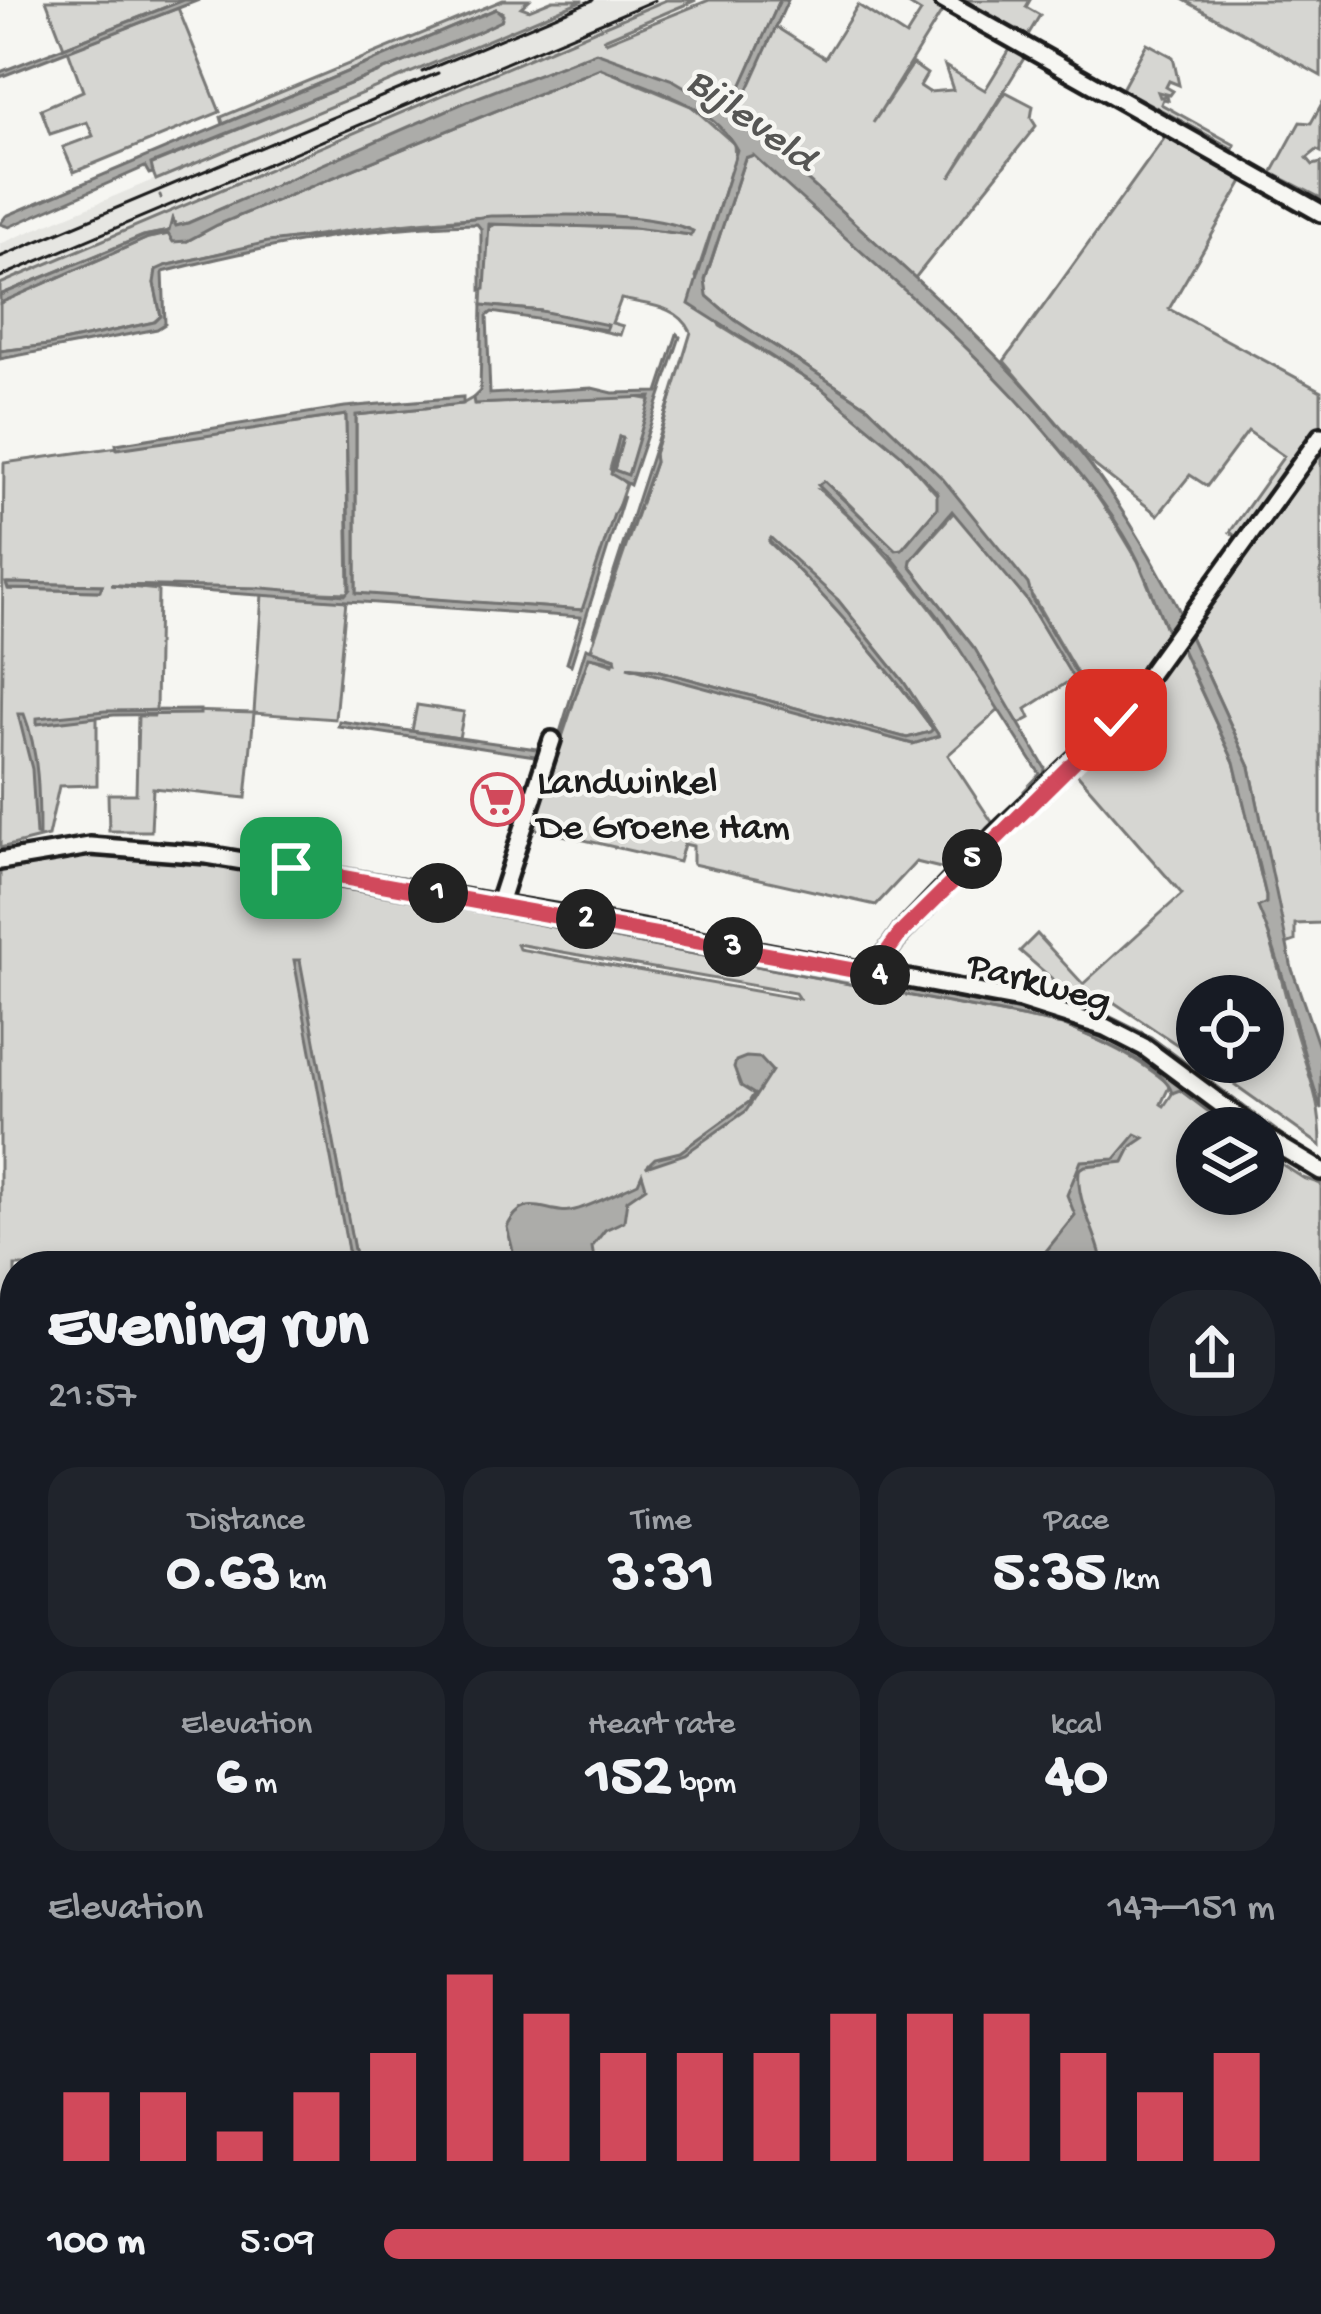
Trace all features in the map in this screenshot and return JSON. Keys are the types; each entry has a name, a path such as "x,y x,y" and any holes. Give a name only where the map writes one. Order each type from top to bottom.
{"street":[{"path":"943,0 1321,213"},
{"path":"880,975 884,956 900,934 1116,720 1321,436"},
{"path":"500,903 552,740"},
{"name":"Parkweg","path":"0,861 60,849 120,845 207,855 500,903 1020,1000 1106,1027 1144,1047 1225,1107"},
{"path":"1284,1149 1321,1171"}],"shaded area":[{"path":"46,0 184,0 64,47"},
{"path":"184,0 199,0 0,77 0,72"},
{"path":"503,0 529,0 521,7 529,10 553,0 583,0 156,180 150,165 476,33 501,21 502,12 496,9 223,124 221,117"},
{"path":"583,0 666,0 0,284 0,244"},
{"path":"666,0 696,0 604,39 709,0 780,0 730,112 697,92 581,57 188,223 176,226 173,219 169,231 143,236 0,295 0,284"},
{"path":"780,0 788,0 735,118 921,283 1048,412 1120,506 1183,618 1157,649 1167,631 1139,562 1113,517 1060,449 912,297 753,155 745,158 705,280 707,296 735,320 868,407 943,479 1028,584 1033,601 1105,722 1091,708 1026,599 952,511 910,566 975,649 1045,768 1044,776 1026,795 1024,791 1040,774 939,617 890,555 818,485 824,481 896,550 937,508 937,492 902,455 821,388 689,304 737,150 712,120 677,98 600,68 187,241 173,242 168,234 148,238 0,303 0,295 144,236 169,231 172,219 176,226 188,223 468,101 596,52 673,80 729,113"},
{"path":"902,0 938,0 946,5 873,123 913,64 927,74 920,86 929,92 953,90 945,66 985,90 1012,46 1026,55 950,178 1006,92 1033,106 1031,118 1036,126 915,278 734,114 776,27 825,58 858,5 906,36 921,12"},
{"path":"948,0 1030,0 1026,7 1040,15 1022,45"},
{"path":"1184,0 1321,0 1321,76"},
{"path":"178,8 220,112 74,172 63,147 93,136 87,122 50,134 41,109 83,91 68,50"},
{"path":"496,9 503,15 501,21 476,33 151,164 153,173 145,167 9,227 0,224 6,216"},
{"path":"1147,43 1173,57 1179,85 1169,81 1170,95 1158,92 1168,100 1161,104 1235,145 1233,149 1122,89"},
{"path":"600,68 691,106 734,144 735,158 696,277 720,326 859,417 940,498 902,549 895,550 838,493 820,490 918,593 1000,709 948,755 994,825 949,870 916,862 876,905 693,864 693,846 684,844 679,862 532,828 589,656 613,664 615,658 591,649 655,462 691,332 670,311 621,299 612,323 623,326 620,335 541,311 482,305 486,229 496,224 634,228 690,235 692,231 648,221 508,216 391,225 275,242 165,266 154,283 161,316 154,322 0,351 0,303 148,238 169,234 187,241","holes":["769,542 838,600 903,681 939,736 912,744 656,670 907,738 930,732 933,729 875,655"]},
{"path":"1102,78 1233,149 1229,156 1098,85"},
{"path":"1321,105 1321,152 1307,158 1313,165 1321,163 1321,198 1272,173 1300,122 1311,123"},
{"path":"1168,133 1246,176 1169,309 1321,391 1321,425 1239,539 1230,532 1284,456 1248,431 1207,486 1190,475 1158,515 1094,465 1004,361"},
{"path":"753,155 927,309 1013,394 1086,480 1117,526 1138,561 1167,631 1105,722 1033,597 868,407 735,320 707,296 705,280 745,158"},
{"path":"491,216 622,217 693,231 691,235 634,228 489,224 485,289 481,290 481,229 477,224 398,228 279,246 163,272 165,324 157,329 0,359 0,351 155,322 161,316 156,270 165,266 268,242"},
{"path":"482,305 608,325 606,330 492,312 487,316 490,394 592,388 613,393 658,392 677,334 680,337 630,485 611,474 619,437 623,438 614,470 628,475 651,397 474,404 480,391"},
{"path":"672,394 655,462 593,637"},
{"path":"631,396 652,400 628,476 614,470 619,437 610,469 626,484 583,610 356,594 356,415 462,404 473,398 475,404"},
{"path":"463,397 463,404 356,415 356,593 582,610 624,496 571,665 567,663 581,617 111,585 345,595 350,589 346,415 117,449 116,444 345,407"},
{"path":"346,415 349,593 112,585 158,590 156,710 254,713 246,798 153,788 151,831 109,831 108,794 136,794 138,716 154,716 155,710 97,713 97,785 59,786 48,836 0,848 4,463","holes":["8,583 102,585 99,591 9,589"]},
{"path":"1321,448 1321,923 1295,924 1295,941 1286,944 1250,767 1188,632"},
{"path":"955,511 1026,599 1074,678 1026,709 1030,718 1017,725 975,649 910,566"},
{"path":"771,538 838,600 903,681 939,736 913,744 627,667 656,670 907,738 930,732 933,729 875,655"},
{"path":"6,583 102,585 100,591 8,589"},
{"path":"262,594 346,600 335,719 254,713"},
{"path":"1188,632 1250,767 1292,969 1321,1053 1321,1109 1284,975 1258,907 1266,903 1266,896 1234,762 1181,647 1167,661"},
{"path":"1180,646 1234,762 1266,896 1259,908 1280,975 1176,975 1176,1044 1106,997 1074,998 1020,951 1037,934 1083,984 1182,894 1073,769 1118,726"},
{"path":"586,648 616,662 589,657 542,791"},
{"path":"417,705 464,712 459,738 412,731"},
{"path":"200,710 200,714 114,715 37,724 37,718 105,711"},
{"path":"18,714 24,714 35,759 39,836 32,769"},
{"path":"339,721 537,749 540,743 544,750 529,788 535,756 338,726"},
{"path":"128,852 285,875 1063,1025 1120,1051 1170,1085 1164,1106 1180,1090 1202,1107 1176,1107 1176,1215 1284,1215 1284,1166 1321,1184 1321,1251 354,1251 313,1044 348,1251 0,1251 0,867 53,856","holes":["517,944 795,993 799,999 519,949"]},
{"path":"491,911 1047,1016 1128,1048 1211,1107 1203,1107 1180,1090 1172,1093 1141,1062 1063,1025 490,915"},
{"path":"294,960 300,960 354,1251 348,1251"},
{"path":"1284,989 1319,1113 1321,1146 1284,1120 1284,1107 1266,1107 1232,1083 1284,1083"},
{"path":"1105,1014 1151,1037 1176,1056 1176,1062 1152,1044 1103,1018"},
{"path":"746,1057 760,1058 772,1071 746,1111 685,1154 646,1167 655,1158 680,1152 749,1102 754,1094 741,1086 734,1067"},
{"path":"1205,1083 1213,1083 1245,1107 1238,1107"},
{"path":"1136,1134 1144,1138 1132,1146 1124,1162 1079,1170 1083,1203 1099,1251 1046,1251 1075,1215 1067,1195 1081,1161 1115,1159"},
{"path":"642,1174 646,1187 627,1200 624,1221 605,1230 593,1251 513,1251 507,1227 522,1209 575,1210 638,1183"}],"railway":[{"path":"422,72 593,0"},
{"path":"0,277 655,0"},
{"path":"0,257 438,73"}],"place":[{"name":"Landwinkel De Groene Ham","path":"498,800"}],"route":[{"path":"291,868 880,975 884,956 900,934 1116,720"}],"water label":[{"name":"Bijleveld","path":"754,116"}]}
